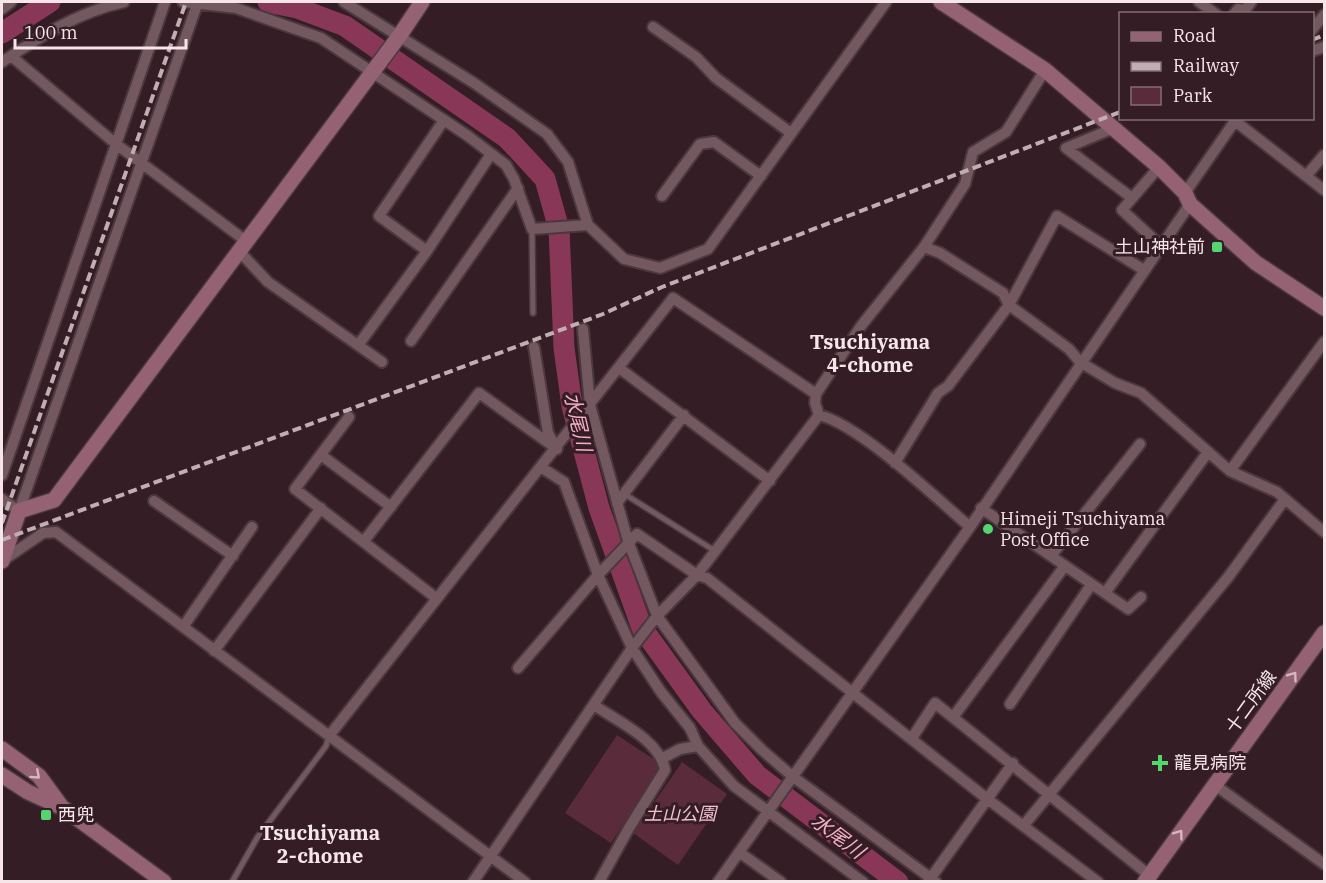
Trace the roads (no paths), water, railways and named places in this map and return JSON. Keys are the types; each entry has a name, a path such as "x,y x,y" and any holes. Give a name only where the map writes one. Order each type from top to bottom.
{"street":[{"path":"2,9 11,2"},
{"path":"124,2 103,6 64,23 6,59 142,162 242,246 268,282 382,362"},
{"path":"2,475 165,2"},
{"path":"183,2 236,8 321,38 444,120 506,165 518,188 532,229 588,225"},
{"path":"344,2 400,36 547,134 568,162 588,225 624,260 660,268 708,249 886,2"},
{"path":"19,511 54,500 400,36 422,2"},
{"path":"940,2 1045,70 1159,167 1187,198 1256,263 1324,308"},
{"path":"1199,2 1213,12"},
{"path":"1236,12 1238,9 1245,10 1251,2"},
{"path":"2,561 198,3"},
{"path":"1314,28 1324,15"},
{"path":"653,27 696,57 716,78 791,133"},
{"path":"819,415 815,403 816,394 861,326 924,247 965,184 973,152 1006,132 1045,70"},
{"path":"427,250 379,216 444,120"},
{"path":"718,882 970,527 1161,246 1187,198 1236,120 1324,190"},
{"path":"1114,128 1066,148 1132,198"},
{"path":"662,196 700,144 714,142 761,176"},
{"path":"358,344 427,250 491,154"},
{"path":"1307,175 1324,155"},
{"path":"1159,167 1122,210 1161,246"},
{"path":"411,341 518,188"},
{"path":"895,463 938,393 948,386 1009,305 1057,216 1144,270"},
{"path":"924,247 940,253 1003,293 1009,305 1069,349 1080,362 1115,383 1142,393 1230,471 1277,492 1324,532"},
{"path":"329,736 436,598 557,449 673,298 816,394"},
{"path":"583,329 590,405 628,541 657,616 735,723 792,776 931,880 1012,763"},
{"path":"1230,471 1324,342"},
{"path":"534,347 548,433 557,449"},
{"path":"619,368 770,481"},
{"path":"364,542 479,393 557,449"},
{"path":"617,503 626,495 684,415"},
{"path":"819,415 831,418 895,463 970,527"},
{"path":"473,882 489,855 632,648 657,616 697,574 819,415"},
{"path":"349,417 295,489 436,598"},
{"path":"1051,556 1140,444"},
{"path":"1105,593 1208,453"},
{"path":"321,455 391,507"},
{"path":"542,468 564,482 598,575 632,648 660,692 690,728 698,746 734,786 863,882"},
{"path":"2,499 19,511"},
{"path":"1024,825 1229,576 1285,499"},
{"path":"154,501 233,556"},
{"path":"214,651 321,508"},
{"path":"981,508 1128,609 1141,597"},
{"path":"183,627 252,527"},
{"path":"2,561 43,533 56,532 525,882"},
{"path":"518,669 598,575 637,534 697,574 707,578 986,798 1098,882"},
{"path":"954,716 1064,567"},
{"path":"1010,705 1091,585"},
{"name":"十二所線","path":"1147,878 1324,633"},
{"path":"912,738 935,703 1050,793 1147,878"},
{"path":"594,705 654,747 663,758 665,770 599,882"},
{"path":"663,758 680,749 698,746"},
{"path":"2,749 39,776 63,808"},
{"path":"2,775 27,792 63,808 164,882"},
{"path":"1215,785 1324,864"},
{"path":"739,852 781,882"}],"lane":[{"path":"532,229 533,313"},
{"path":"626,495 715,551"},
{"path":"232,882 257,838 326,746 329,736"}],"waterway":[{"name":"水尾川","path":"2,33 50,2"},
{"name":"水尾川","path":"268,2 297,8 345,26 507,138 545,179 559,229 564,348 572,406 599,508 642,628 702,711 757,775 898,882"}],"railway":[{"path":"2,523 186,2"},
{"path":"1314,39 1324,35"},
{"path":"2,540 603,314 662,287 1119,112"}],"place":[{"name":"土山神社前","path":"1217,247"},
{"name":"Himeji Tsuchiyama Post Office","path":"988,529"},
{"name":"龍見病院","path":"1160,763"},
{"name":"西兜","path":"46,815"}],"district":[{"name":"Tsuchiyama 4-chome","path":"870,354"},
{"name":"Tsuchiyama 2-chome","path":"320,844"}],"park label":[{"name":"土山公園","path":"680,814"}]}
